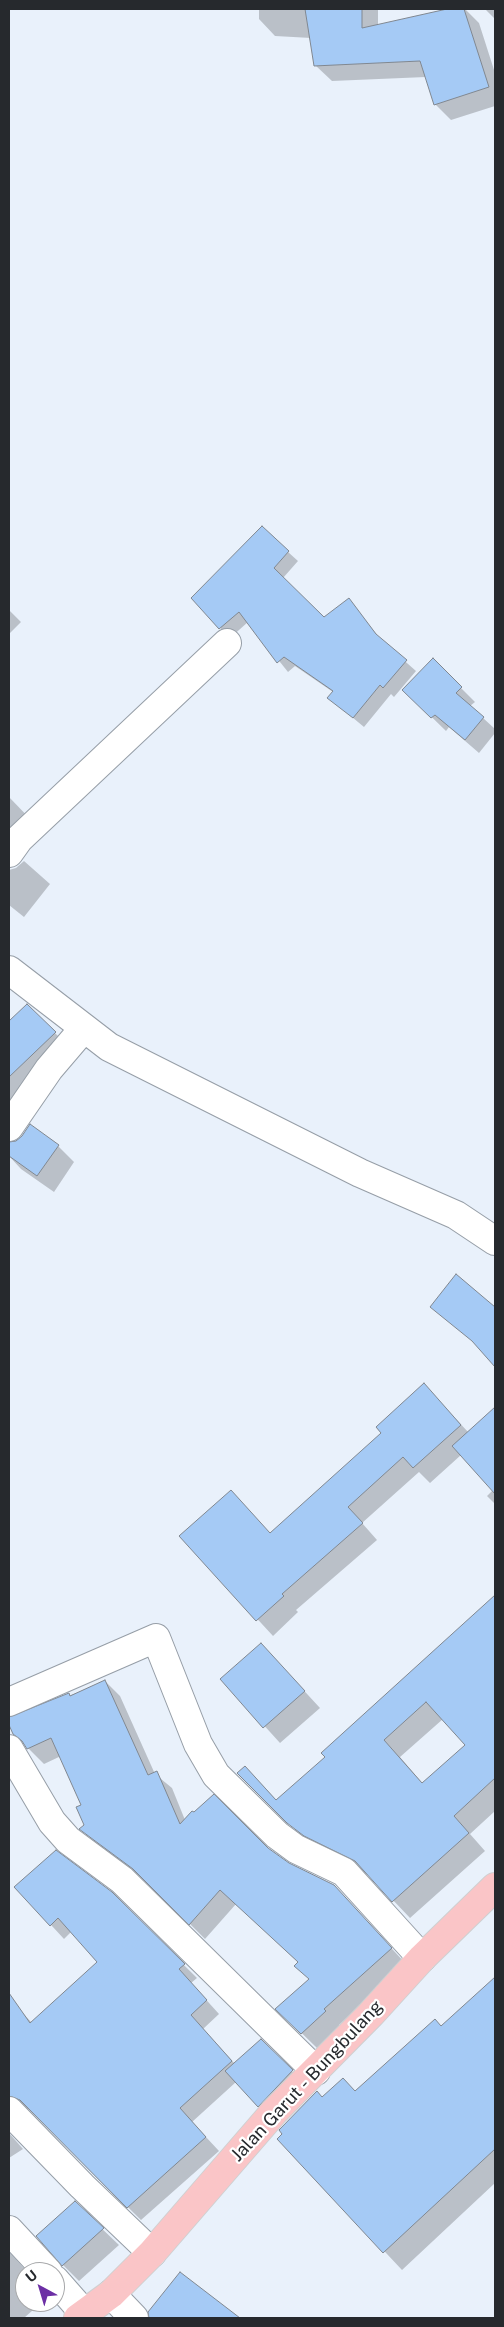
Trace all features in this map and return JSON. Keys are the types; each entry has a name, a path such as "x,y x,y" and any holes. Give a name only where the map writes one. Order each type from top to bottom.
{"main road":[{"name":"Jalan Garut - Bungbulang","path":"81,2316 111,2294 152,2252 274,2112 316,2071 422,1958 495,1887"}],"street":[{"path":"9,853 20,839 227,643"},
{"path":"9,970 110,1047 360,1173 456,1215 495,1241"},
{"path":"9,1127 49,1069 84,1028"},
{"path":"9,1702 156,1638 169,1667 174,1687 187,1721 205,1758 216,1775 255,1816 290,1845 328,1866 344,1872 422,1958"},
{"path":"9,1749 52,1822 68,1840 122,1880 316,2071"},
{"path":"9,2111 82,2186 152,2252"},
{"path":"9,2230 39,2262"},
{"path":"65,2294 81,2316"},
{"path":"111,2294 134,2318"}],"building":[{"path":"305,9 362,9 362,28 447,9 464,9 489,87 434,105 420,61 314,66"},
{"path":"262,526 289,551 274,568 324,617 349,598 376,634 407,660 383,688 380,685 353,718 327,698 333,691 284,657 277,663 239,612 219,629 191,598"},
{"path":"433,658 462,687 456,693 484,717 465,740 435,715 431,718 402,690"},
{"path":"27,1004 56,1032 9,1077 9,1021"},
{"path":"30,1124 59,1145 37,1176 9,1156 9,1142 16,1141 22,1136"},
{"path":"456,1274 495,1307 495,1367 472,1341 430,1307"},
{"path":"424,1383 461,1425 413,1468 403,1457 348,1507 363,1523 282,1594 284,1596 256,1621 179,1536 231,1490 270,1533 381,1433 376,1427"},
{"path":"495,1407 495,1494 452,1446"},
{"path":"495,1595 495,1778 454,1816 469,1833 392,1902 355,1861 304,1836 287,1823 237,1773 245,1766 276,1800 325,1757 321,1753","holes":["426,1702 465,1745 422,1783 384,1740"]},
{"path":"261,1643 305,1691 263,1728 220,1679"},
{"path":"105,1680 148,1775 157,1771 180,1824 192,1811 194,1812 214,1794 268,1848 289,1863 334,1885 392,1948 324,2009 326,2011 301,2034 275,2009 309,1979 294,1966 298,1962 220,1890 189,1925 133,1869 79,1829 84,1825 76,1807 81,1805 51,1738 27,1749 22,1741 13,1734 9,1725 9,1717 69,1693 70,1696"},
{"path":"56,1850 112,1892 185,1964 179,1969 207,2000 191,2015 232,2061 180,2108 206,2137 127,2208 20,2100 9,2096 9,1993 30,2023 97,1962 58,1918 50,1926 14,1887"},
{"path":"495,1977 495,2149 383,2253 277,2139 282,2134 279,2130 317,2091 322,2097 343,2078 355,2091 435,2019 441,2026"},
{"path":"261,2039 293,2070 258,2107 225,2071"},
{"path":"75,2201 104,2228 65,2263 59,2262 36,2236"},
{"path":"180,2272 240,2318 149,2318 148,2312"}]}
